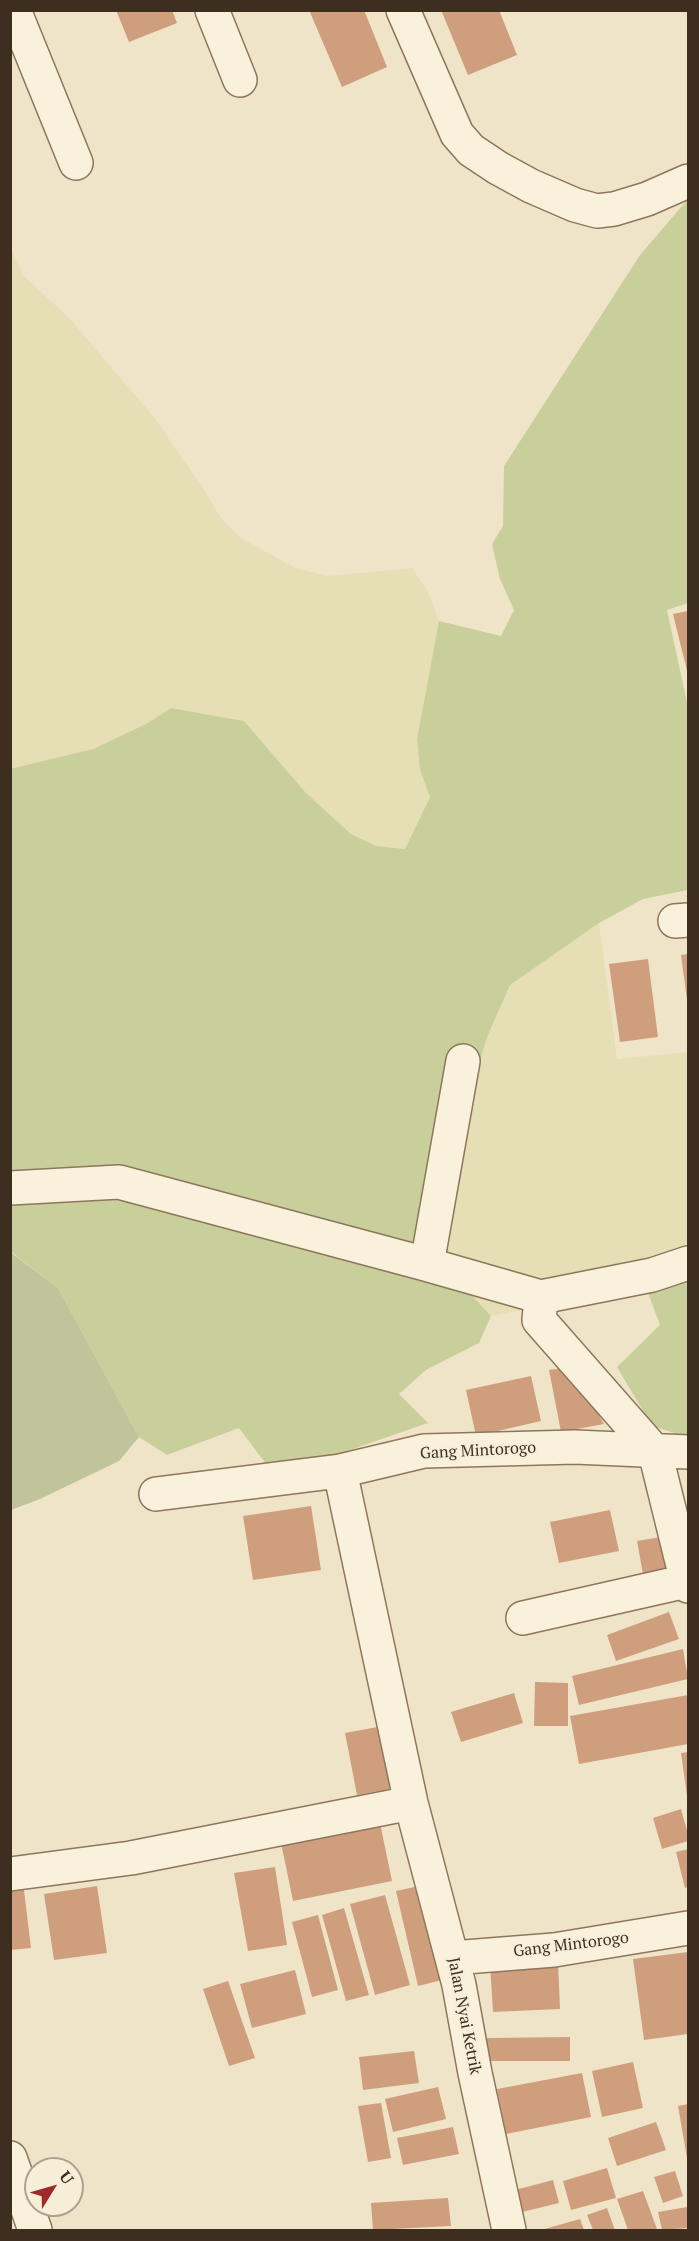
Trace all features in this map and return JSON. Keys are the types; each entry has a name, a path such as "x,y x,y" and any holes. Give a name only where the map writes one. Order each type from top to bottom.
{"street":[{"path":"14,10 76,163"},
{"path":"212,10 240,80"},
{"path":"403,10 457,135 471,150 498,168 531,186 575,205 597,211 614,209 647,199 688,181"},
{"path":"427,1264 463,1061"},
{"path":"10,1188 119,1182 427,1264 541,1297 652,1275 688,1263"},
{"path":"523,1618 688,1583 655,1452 539,1320 541,1297"},
{"name":"Gang Mintorogo","path":"156,1494 340,1471 424,1451 575,1447 688,1452"},
{"name":"Jalan Nyai Ketrik","path":"340,1471 411,1803 452,1958 509,2230"},
{"path":"10,1874 131,1858 411,1803"},
{"name":"Gang Mintorogo","path":"452,1958 554,1950 688,1928"},
{"path":"10,2158 35,2230"}],"shaded area":[{"path":"10,247 23,275 70,319 153,416 221,518 241,538 295,568 328,576 412,568 428,592 439,621 417,739 420,770 430,797 405,849 376,846 351,834 306,793 244,721 171,708 146,724 93,749 11,769"},
{"path":"599,923 617,1059 688,1052 688,1281 648,1293 598,1294 491,1316 445,1266 432,1209 488,1035 510,984"}],"green space":[{"path":"688,199 688,603 667,610 688,707 688,890 643,899 599,923 510,985 488,1035 432,1209 445,1266 491,1316 479,1343 426,1370 399,1394 428,1423 275,1476 239,1428 167,1455 139,1437 58,1288 11,1252 10,769 93,749 146,724 171,708 244,721 306,793 351,834 376,846 405,849 430,797 420,770 417,739 439,621 501,636 514,610 500,579 492,544 503,526 504,466 640,255"},
{"path":"10,1252 58,1288 139,1437 119,1461 40,1499 11,1510"},
{"path":"688,1281 688,1435 681,1435 652,1426 617,1367 660,1325 648,1293"}],"building":[{"path":"116,10 172,10 177,23 129,42"},
{"path":"309,10 364,10 387,67 342,87"},
{"path":"441,10 499,10 517,55 468,75"},
{"path":"688,611 688,675 673,614"},
{"path":"688,954 688,1000 687,1000 681,955"},
{"path":"648,959 658,1037 620,1042 609,964"},
{"path":"571,1367 604,1424 561,1432 549,1370"},
{"path":"531,1376 541,1421 476,1436 466,1390"},
{"path":"311,1506 321,1570 253,1580 243,1516"},
{"path":"610,1510 619,1551 559,1563 550,1522"},
{"path":"667,1536 674,1575 644,1580 637,1541"},
{"path":"669,1612 679,1639 616,1661 607,1635"},
{"path":"683,1649 688,1679 579,1705 572,1676"},
{"path":"535,1682 568,1683 568,1726 534,1726"},
{"path":"514,1693 523,1723 461,1742 451,1712"},
{"path":"688,1695 688,1744 579,1764 570,1716"},
{"path":"383,1726 395,1788 357,1795 345,1733"},
{"path":"688,1752 688,1796 687,1796 681,1753"},
{"path":"681,1809 688,1841 662,1849 653,1818"},
{"path":"379,1818 392,1881 293,1901 280,1838"},
{"path":"688,1849 688,1887 685,1888 676,1852"},
{"path":"275,1867 287,1945 248,1951 234,1873"},
{"path":"23,1882 31,1948 10,1950 10,1883"},
{"path":"424,1885 446,1979 418,1986 396,1891"},
{"path":"97,1886 107,1953 54,1960 44,1894"},
{"path":"385,1895 410,1985 375,1995 350,1904"},
{"path":"344,1908 369,1995 346,2001 322,1915"},
{"path":"318,1915 338,1990 312,1997 292,1922"},
{"path":"688,1952 688,2034 644,2040 633,1959"},
{"path":"558,1961 560,2009 493,2012 490,1964"},
{"path":"295,1970 306,2014 252,2028 240,1984"},
{"path":"228,1981 255,2058 229,2066 203,1989"},
{"path":"570,2037 570,2061 486,2061 486,2038"},
{"path":"414,2051 419,2083 363,2090 359,2057"},
{"path":"633,2062 643,2108 602,2117 592,2071"},
{"path":"582,2073 591,2117 506,2134 497,2089"},
{"path":"438,2087 446,2119 393,2132 385,2099"},
{"path":"381,2103 391,2158 368,2162 358,2106"},
{"path":"688,2104 688,2158 687,2158 678,2106"},
{"path":"656,2122 666,2150 617,2166 608,2138"},
{"path":"453,2127 459,2154 403,2165 397,2138"},
{"path":"607,2168 616,2198 571,2210 563,2181"},
{"path":"675,2171 683,2196 663,2203 654,2177"},
{"path":"553,2180 559,2203 522,2212 515,2190"},
{"path":"643,2191 657,2229 628,2230 617,2199"},
{"path":"448,2198 451,2226 373,2230 371,2203"},
{"path":"687,2207 688,2228 662,2230 658,2212"},
{"path":"607,2208 615,2230 593,2230 587,2215"},
{"path":"580,2219 584,2230 541,2230"}]}
